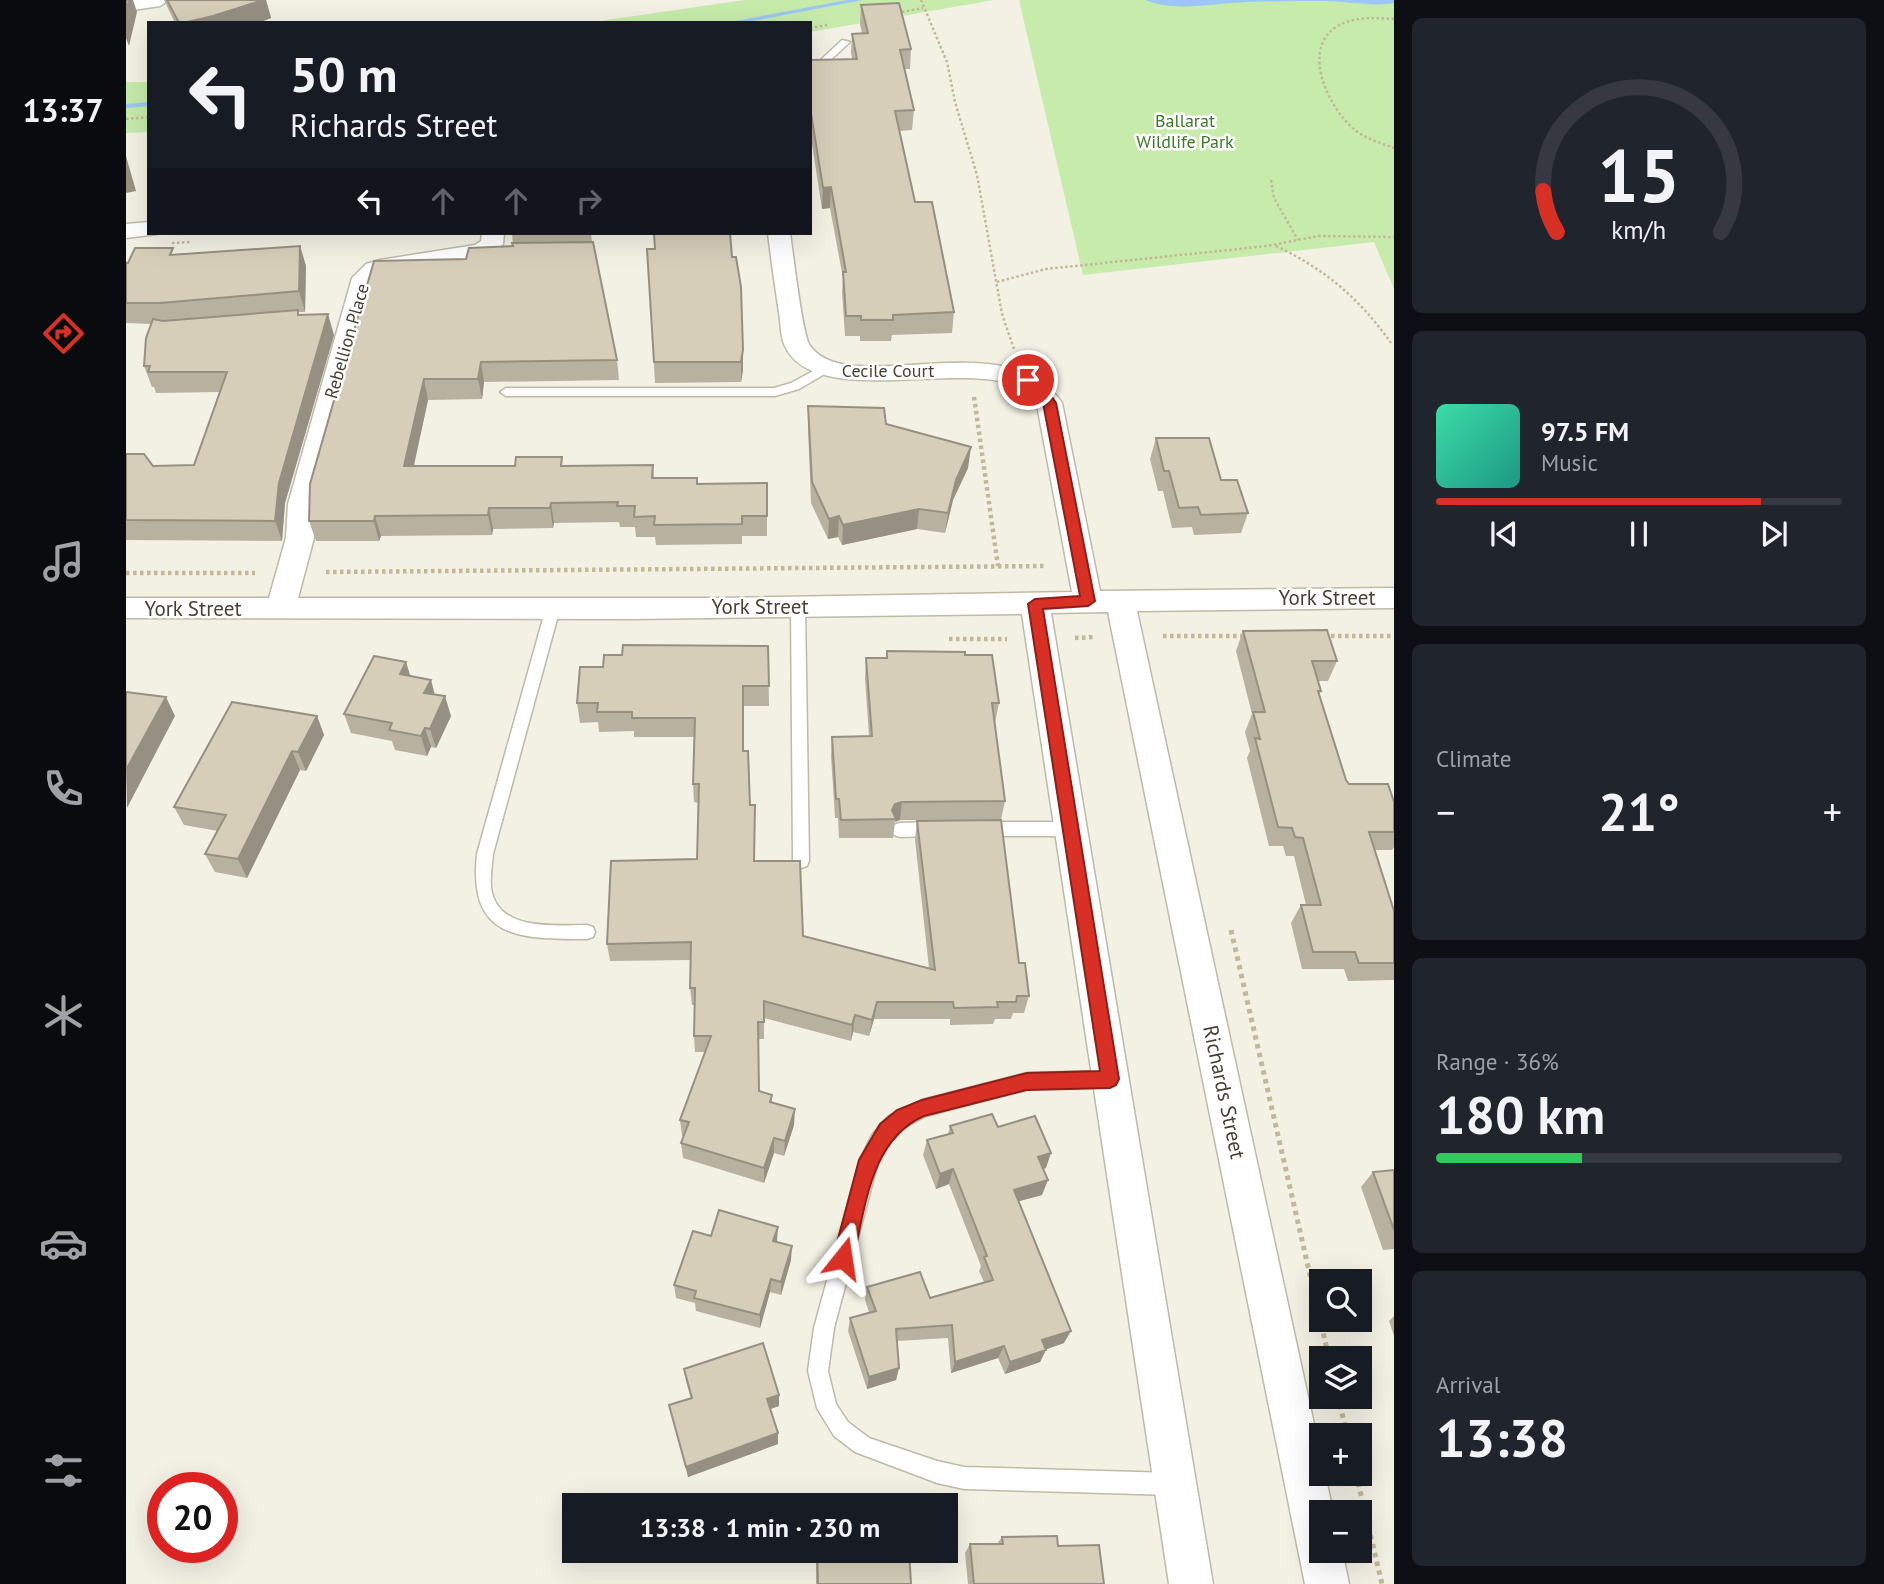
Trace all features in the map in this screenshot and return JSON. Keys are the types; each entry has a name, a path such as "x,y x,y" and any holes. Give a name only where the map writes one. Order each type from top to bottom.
{"street":[{"path":"126,5 160,0"},
{"path":"126,231 147,229"},
{"path":"471,254 492,244 493,235"},
{"name":"Cecile Court","path":"779,235 796,344 806,360 824,369 848,372 970,371 1020,377"},
{"name":"Rebellion Place","path":"272,608 282,573 300,538 301,504 361,284 374,269 397,263 471,254 510,254"},
{"path":"325,320 352,317"},
{"name":"Richards Street","path":"1020,377 1038,387 1049,403 1082,565 1104,601 1327,1584"},
{"name":"York Street","path":"126,608 798,607 1394,598"},
{"path":"1035,604 1191,1584"}],"lane":[{"path":"812,74 845,42"},
{"path":"506,391 775,392 795,386 824,369"},
{"path":"798,607 801,861"},
{"path":"553,608 485,854 482,879 486,902 505,923 537,932 587,932"},
{"path":"900,830 1071,829"},
{"path":"1110,1079 1014,1084 922,1108 904,1116 887,1130 869,1160 824,1328 818,1356 819,1384 834,1420 862,1445 951,1476 1175,1484"}],"path":[{"path":"921,0 947,62 955,102 977,175 1002,314 1020,377"},
{"path":"885,15 923,8"},
{"path":"1394,19 1359,20 1339,26 1325,37 1319,57 1325,88 1340,115 1357,131 1394,148"},
{"path":"812,28 835,24"},
{"path":"126,119 147,117"},
{"path":"1271,180 1274,198 1298,240"},
{"path":"997,282 1046,269 1275,245 1328,236 1394,237"},
{"path":"1275,245 1307,260 1341,283 1371,315 1391,343"},
{"path":"970,371 998,566"},
{"path":"126,573 1082,565"},
{"path":"1167,649 1164,636 1259,636"},
{"path":"1313,636 1394,636"},
{"path":"1229,921 1326,1346"},
{"path":"1359,1486 1382,1584"}],"green space":[{"path":"744,0 994,0 812,32 812,21 600,21"},
{"name":"Ballarat Wildlife Park","path":"1019,0 1394,0 1394,289 1374,242 1083,275"},
{"path":"126,82 147,82 147,132 126,133"}],"water":[{"path":"1145,0 1394,0 1394,3 1278,1 1177,6"}],"building":[{"path":"167,0 263,0 213,16 178,21"},
{"path":"899,3 911,49 900,50 914,110 895,111 915,202 932,202 954,312 893,315 893,320 861,320 861,316 846,316 843,272 846,272 831,187 823,188 812,119 812,60 857,59 852,34 868,33 861,5"},
{"path":"654,235 730,235 732,257 736,257 741,287 741,362 654,362 647,249 655,249"},
{"path":"593,242 617,360 481,362 478,379 424,379 404,466 515,466 516,457 562,457 561,466 653,465 652,478 697,478 697,484 767,483 767,516 742,516 742,524 654,525 655,516 634,517 635,506 617,506 618,502 551,503 550,508 489,508 488,515 375,516 374,521 309,521 310,484 374,261 466,259 469,248 513,246 512,243"},
{"path":"300,246 299,291 160,303 126,303 126,263 135,248 173,248 170,255"},
{"path":"298,310 298,315 328,314 279,483 275,521 126,520 126,454 144,454 153,466 194,465 227,372 148,372 150,366 144,366 146,338 153,319 163,321"},
{"path":"808,406 884,408 886,424 971,447 956,480 948,513 919,509 843,525 839,516 829,519 812,482"},
{"path":"1156,438 1209,438 1221,480 1237,480 1248,513 1201,515 1198,507 1179,508 1169,471 1164,471"},
{"path":"1327,630 1337,661 1312,661 1321,691 1318,691 1346,780 1349,784 1388,784 1394,802 1394,832 1369,832 1394,911 1394,963 1359,963 1355,952 1313,952 1301,905 1321,905 1303,838 1295,837 1292,828 1278,827 1255,738 1260,739 1253,712 1265,712 1243,631"},
{"path":"623,645 768,646 769,686 743,686 743,751 748,751 750,805 755,805 754,861 800,861 803,936 935,970 917,821 1001,820 1019,963 1025,963 1029,996 1017,996 1016,1002 997,1002 998,1007 954,1008 953,1002 877,1002 872,1020 855,1015 852,1025 764,1001 764,1022 758,1022 759,1091 772,1095 770,1102 795,1109 785,1141 774,1138 764,1168 681,1143 689,1122 680,1120 711,1036 694,1036 695,988 690,988 691,942 607,944 611,861 697,859 699,784 693,784 695,718 632,718 632,712 597,712 598,703 577,703 580,667 603,667 604,655 622,655"},
{"path":"887,651 992,655 999,703 992,703 1005,801 902,802 895,804 892,810 896,819 841,820 839,799 836,799 832,737 872,736 866,658 887,658"},
{"path":"374,656 406,662 400,674 431,680 424,693 445,696 430,729 425,728 421,736 389,730 392,723 344,714"},
{"path":"126,692 166,697 126,770"},
{"path":"232,702 317,716 298,752 292,751 238,859 205,854 226,815 174,807"},
{"path":"992,1114 998,1127 1035,1116 1051,1153 1038,1157 1048,1180 1014,1190 1071,1331 1042,1340 1046,1350 1010,1362 1004,1346 955,1362 952,1325 896,1329 899,1368 869,1377 850,1318 876,1311 867,1287 920,1272 930,1298 993,1280 984,1257 987,1256 953,1169 940,1174 927,1140 953,1133 950,1126"},
{"path":"1394,1170 1394,1230 1373,1172"},
{"path":"719,1210 778,1227 773,1241 792,1246 781,1282 771,1279 760,1315 694,1298 696,1291 674,1285 693,1231 711,1236"},
{"path":"763,1343 779,1395 767,1399 778,1433 686,1467 669,1405 692,1398 684,1369"},
{"path":"1057,1536 1058,1546 1099,1545 1104,1584 974,1584 970,1544 1003,1544 1002,1537"},
{"path":"817,1563 910,1563 911,1584 818,1584"}],"waterway":[{"path":"740,21 859,0"},
{"path":"126,106 147,104"}],"route":[{"path":"843,1258 869,1160 887,1130 904,1116 922,1108 1027,1081 1110,1079 1035,604 1088,601 1049,403 1045,394 1028,380"}]}
